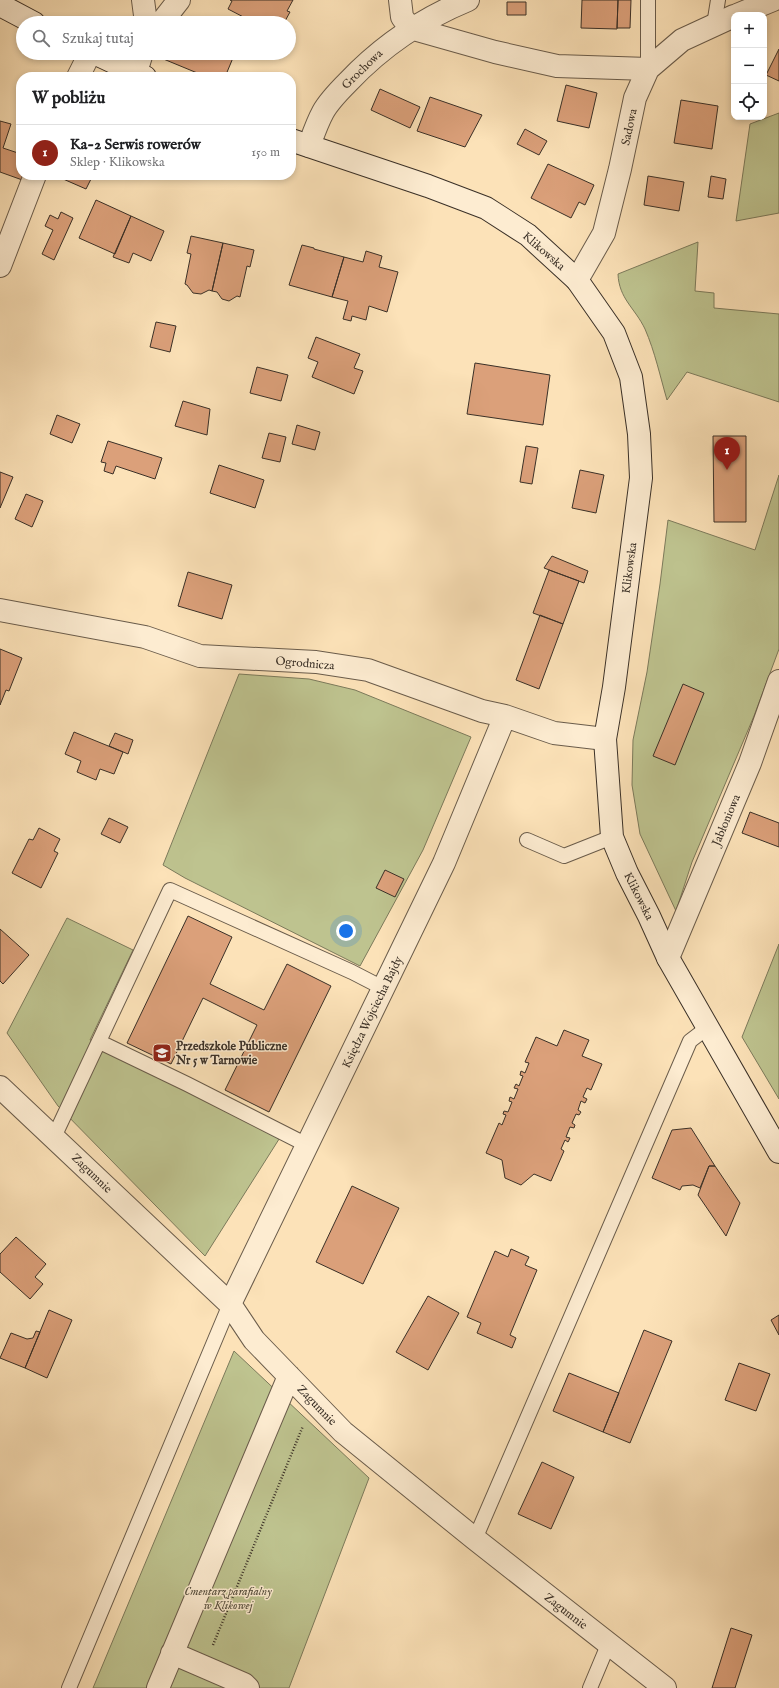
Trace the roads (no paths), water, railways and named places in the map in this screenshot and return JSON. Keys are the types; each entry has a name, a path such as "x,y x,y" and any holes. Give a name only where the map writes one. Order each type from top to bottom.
{"street":[{"path":"143,0 145,16"},
{"path":"166,16 179,0"},
{"path":"400,0 402,17 410,28 495,52 557,66 648,69"},
{"name":"Grochowa","path":"300,143 330,102 362,67 384,48 410,28 452,6 468,0"},
{"path":"744,12 773,0"},
{"path":"0,5 21,16"},
{"name":"Sadowa","path":"576,280 604,233 620,169 635,98 648,69 682,40 731,17"},
{"path":"80,72 86,60"},
{"path":"118,60 141,67"},
{"name":"Klikowska","path":"300,143 428,186 486,208 528,235 576,280 614,333 631,377 639,434 641,478 614,687 605,739 612,837 626,873 649,916 668,958 779,1152"},
{"path":"0,266 33,180"},
{"name":"Ogrodnicza","path":"0,610 145,637 200,656 316,662 368,670 482,711 505,716 554,733 605,739"},
{"name":"Jabłoniowa","path":"668,958 750,763 779,681"},
{"name":"Księdza Wojciecha Bajdy","path":"230,1304 444,863 505,716"},
{"name":"Zagumnie","path":"0,1087 230,1304 254,1340 343,1432 475,1539 665,1688"},
{"path":"158,1688 289,1376"},
{"path":"172,1653 244,1684 248,1688"}],"lane":[{"path":"648,0 648,69"},
{"path":"714,25 718,0"},
{"path":"527,840 564,856 612,837"},
{"path":"54,1137 170,890 352,972 383,988"},
{"path":"475,1539 690,1041 707,1028"},
{"path":"106,1044 307,1145"},
{"path":"69,1688 230,1304"},
{"path":"590,1688 608,1644"}],"place":[{"name":"Ka-2 Serwis rowerów","path":"727,470"},
{"name":"Przedszkole Publiczne Nr 5 w Tarnowie","path":"162,1053"}],"park label":[{"name":"Cmentarz parafialny w Klikowej","path":"228,1598"}]}
